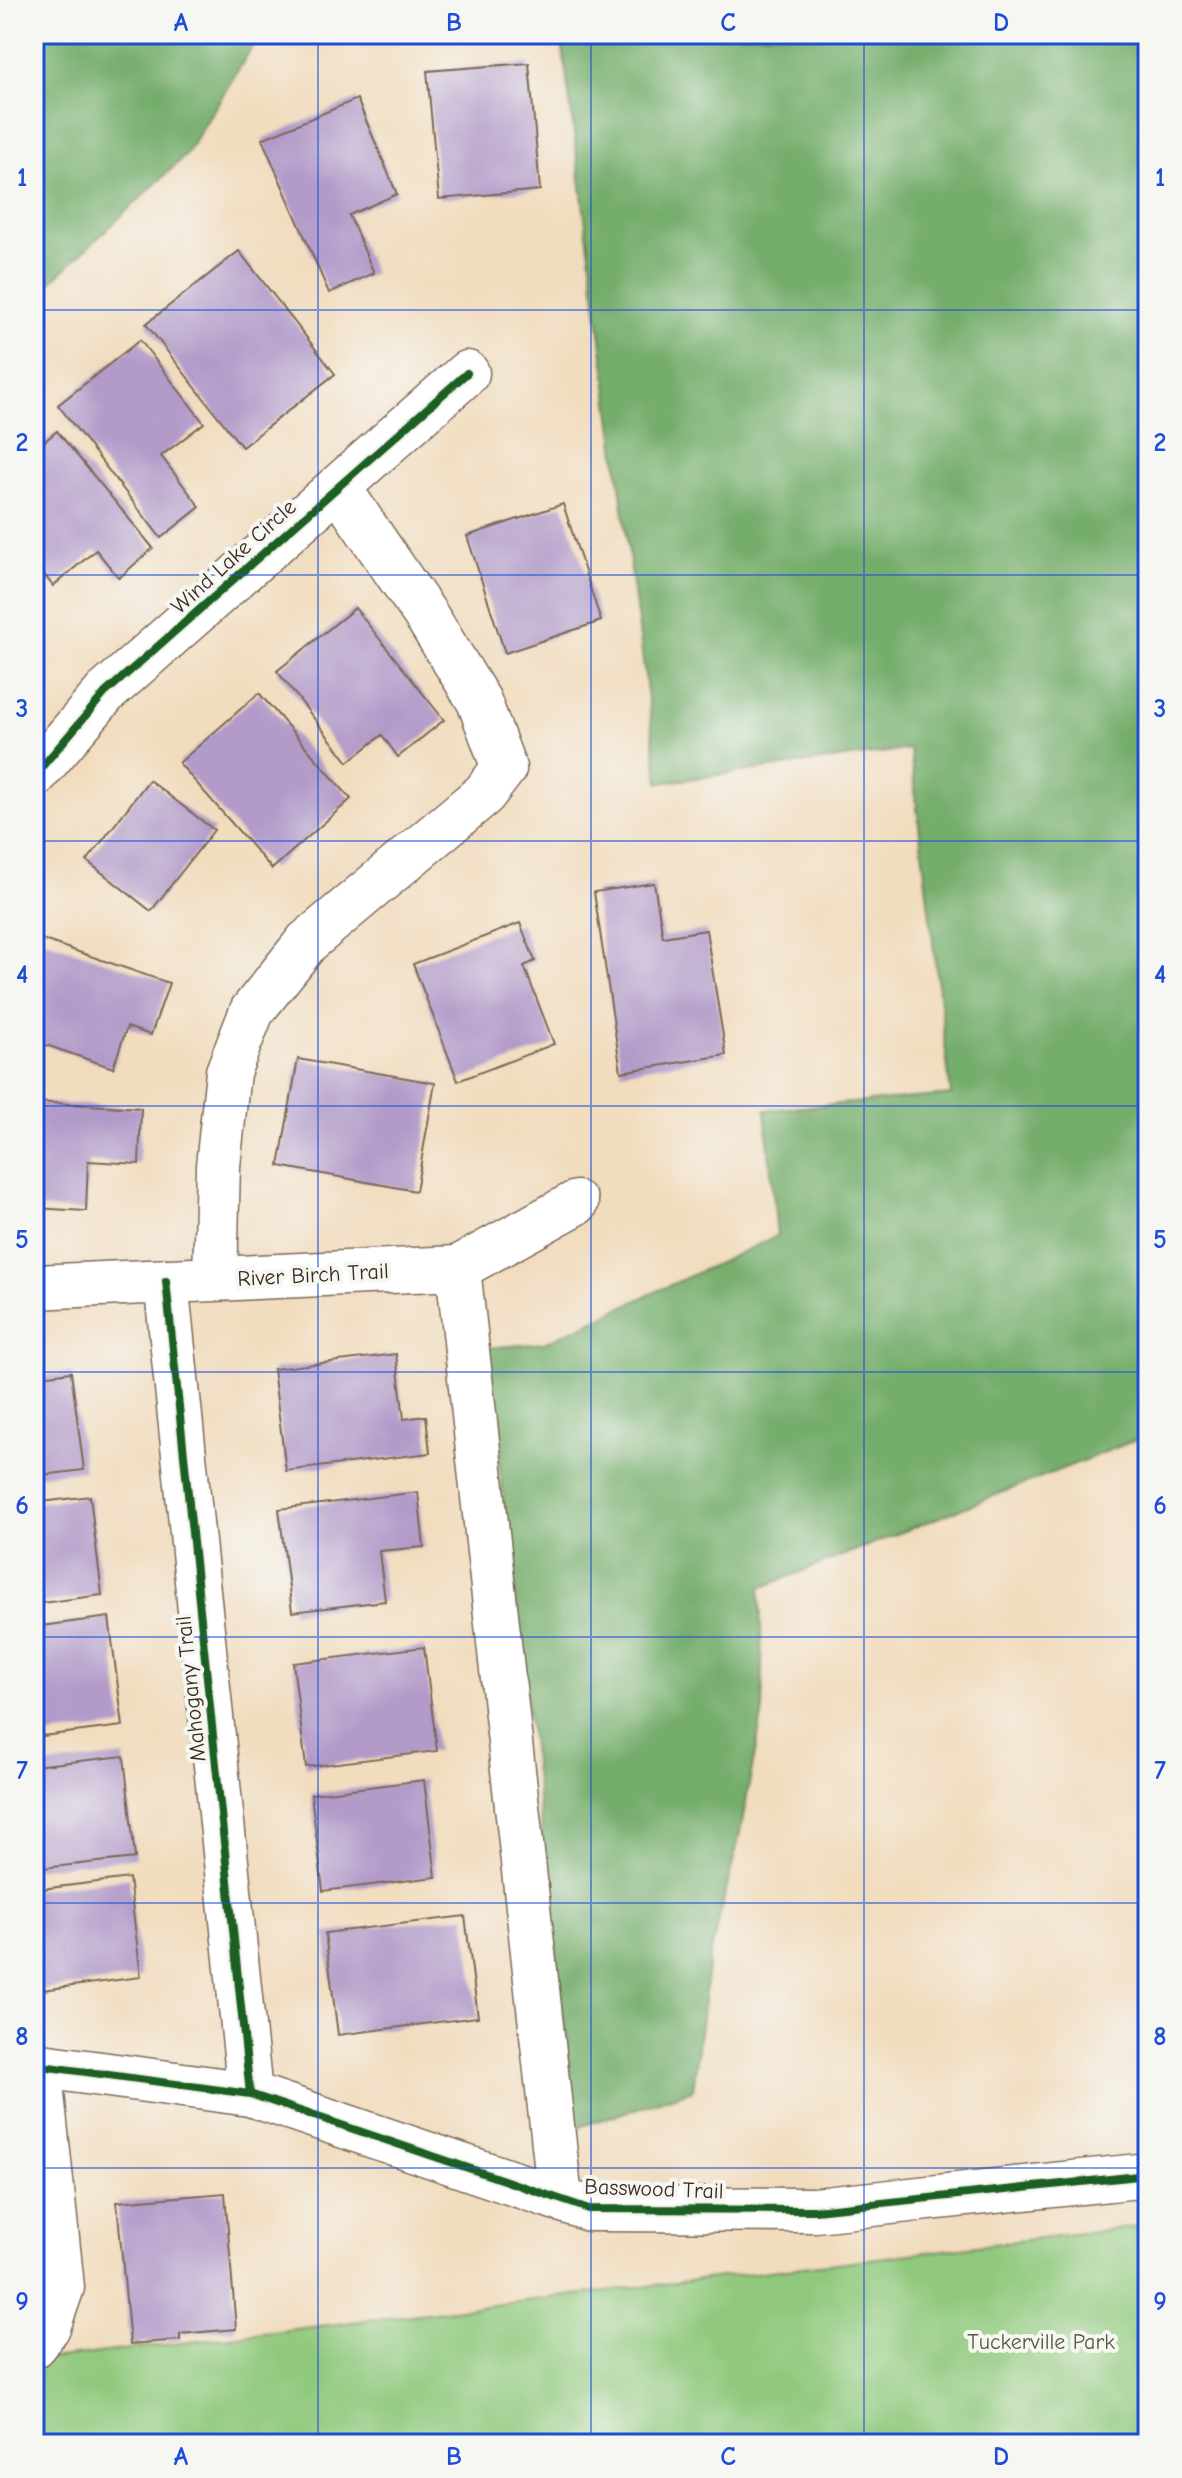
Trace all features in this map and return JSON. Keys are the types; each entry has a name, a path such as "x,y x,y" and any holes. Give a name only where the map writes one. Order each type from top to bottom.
{"street":[{"name":"Wind Lake Circle","path":"34,776 105,693 467,373"},
{"path":"215,1279 218,1166 228,1072 252,1011 307,942 484,794 504,768 479,701 427,617 338,487"},
{"name":"River Birch Trail","path":"34,1287 458,1268 576,1203"},
{"path":"458,1268 560,2199"},
{"name":"Mahogany Trail","path":"166,1281 250,2094"},
{"path":"34,2345 48,2327 62,2287 36,2065"},
{"name":"Basswood Trail","path":"36,2065 250,2094 589,2209 815,2210 1148,2175"}],"green space":[{"path":"34,34 260,34 186,155 34,298"},
{"path":"561,34 1148,34 1148,1435 760,1588 763,1711 739,1838 709,1959 693,2090 576,2128 486,1348 544,1343 777,1236 765,1110 951,1095 910,749 659,783"},
{"name":"Tuckerville Park","path":"1148,2225 1148,2444 34,2444 34,2361"}],"building":[{"path":"529,63 540,190 439,199 427,71"},
{"path":"357,99 397,194 349,215 374,273 329,293 262,139"},
{"path":"239,251 335,374 242,447 146,324"},
{"path":"140,340 204,423 161,456 200,507 161,538 58,405"},
{"path":"57,431 153,548 119,578 96,550 53,586 34,562 34,450"},
{"path":"563,504 601,621 505,653 467,536"},
{"path":"355,608 444,720 398,757 382,735 348,762 277,671"},
{"path":"259,693 351,799 272,869 179,763"},
{"path":"149,780 214,830 151,911 87,861"},
{"path":"654,883 663,937 706,930 726,1055 621,1072 594,892"},
{"path":"520,923 535,961 524,966 554,1044 458,1081 413,964"},
{"path":"35,937 169,983 151,1035 127,1027 113,1068 34,1041"},
{"path":"298,1059 435,1083 416,1191 279,1166"},
{"path":"34,1102 141,1108 139,1164 88,1161 86,1211 34,1208"},
{"path":"396,1354 404,1419 426,1416 430,1453 286,1471 273,1369"},
{"path":"71,1372 84,1470 34,1476 34,1377"},
{"path":"418,1492 424,1547 379,1551 385,1601 292,1612 279,1509"},
{"path":"90,1496 102,1595 34,1604 34,1503"},
{"path":"109,1617 123,1726 34,1737 34,1627"},
{"path":"424,1647 437,1751 306,1767 293,1663"},
{"path":"124,1756 135,1858 34,1869 34,1766"},
{"path":"424,1780 436,1877 323,1891 311,1794"},
{"path":"129,1878 141,1977 34,1991 34,1890"},
{"path":"465,1916 478,2017 338,2035 325,1933"},
{"path":"225,2193 236,2329 180,2334 180,2340 130,2344 117,2202"}],"cycle path":[{"path":"34,776 105,693 467,373"},
{"path":"166,1281 250,2094"},
{"path":"34,2065 250,2094 589,2209 815,2210 1148,2175"}]}
